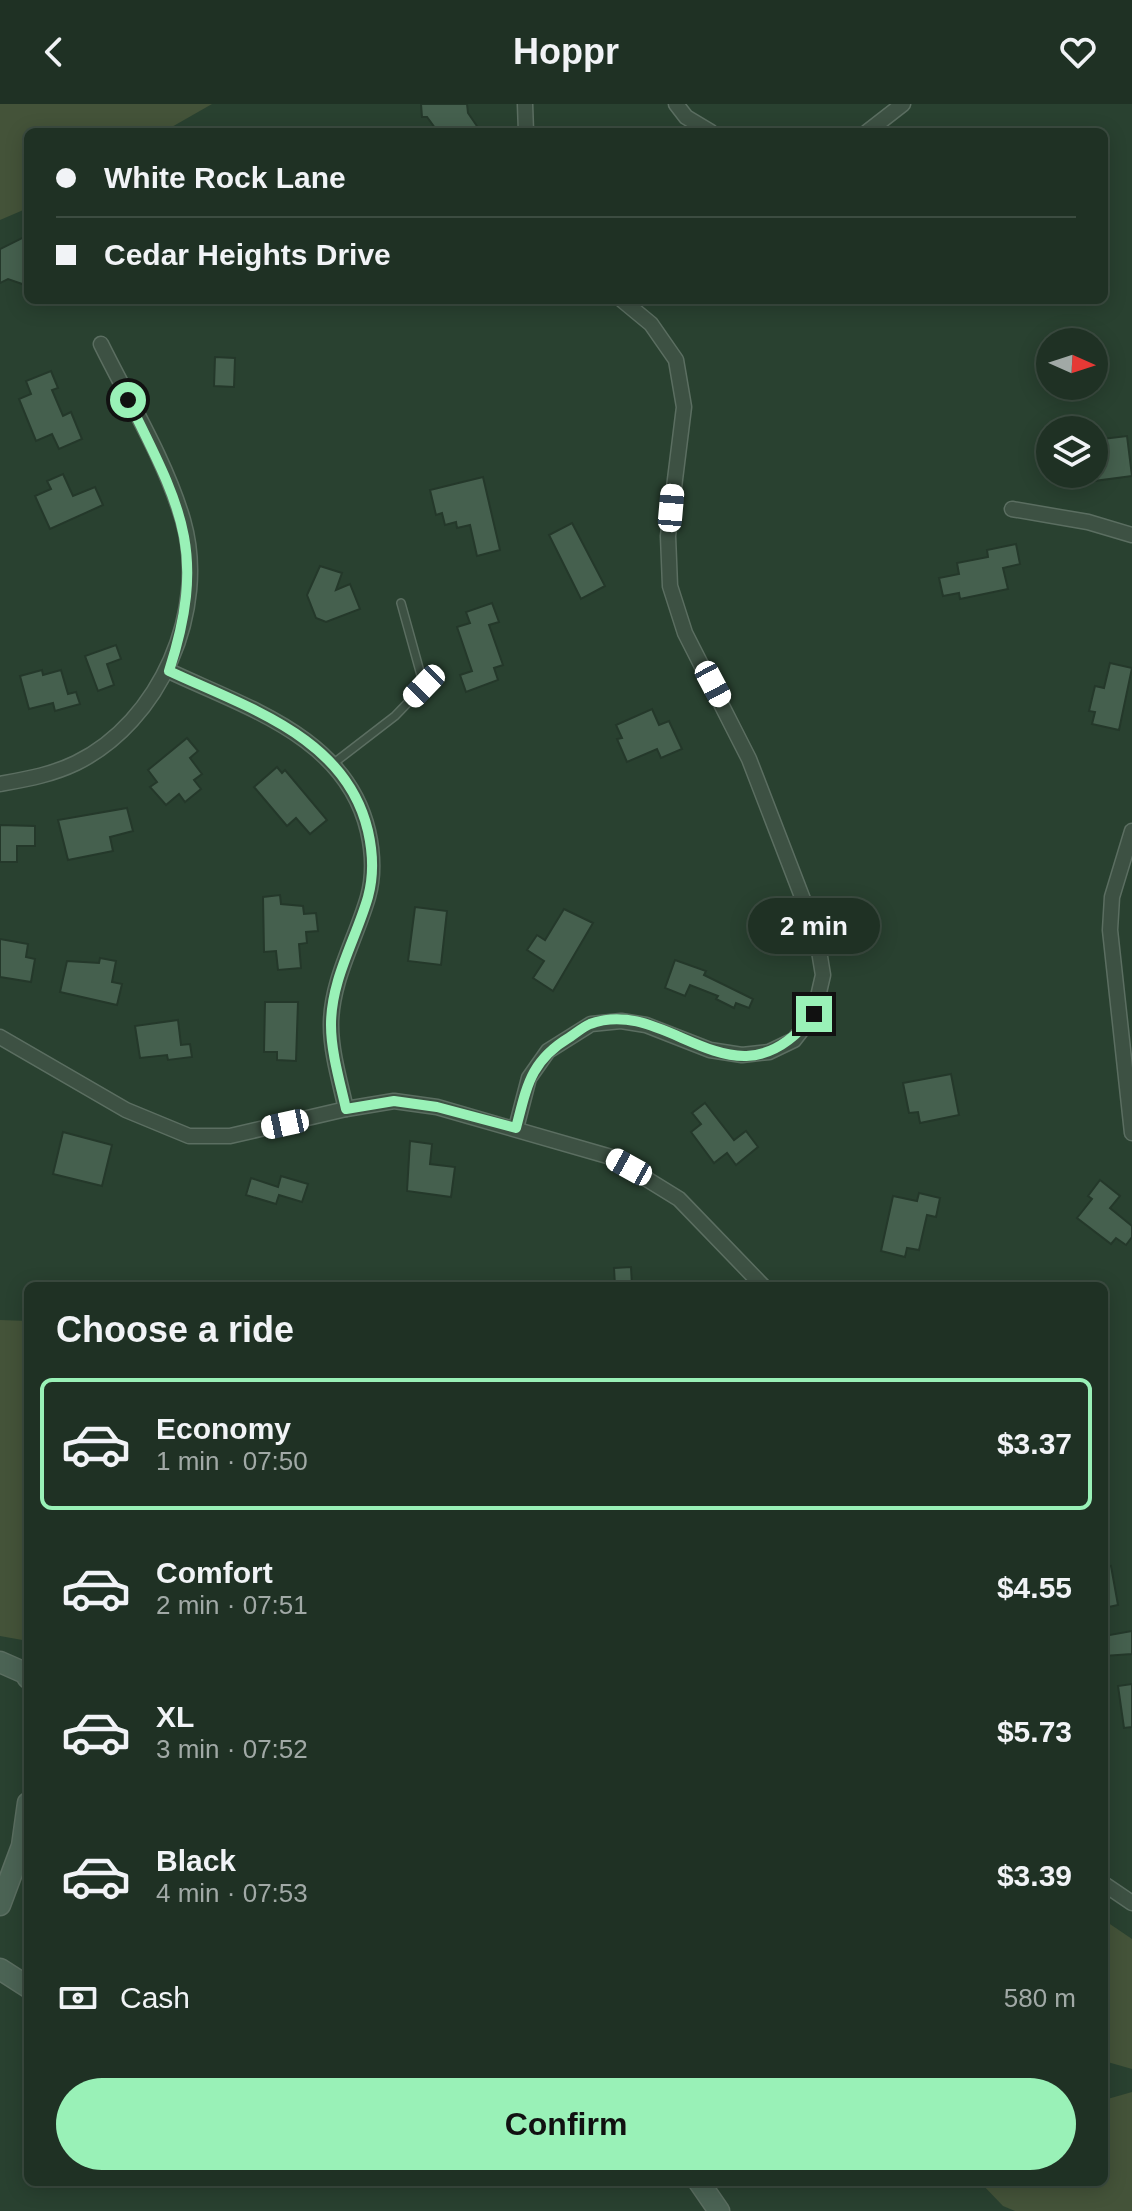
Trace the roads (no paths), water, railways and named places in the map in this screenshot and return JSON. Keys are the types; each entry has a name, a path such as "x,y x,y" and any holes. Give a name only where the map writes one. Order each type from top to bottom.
{"street":[{"path":"525,104 526,128"},
{"path":"676,104 686,117 704,128"},
{"path":"872,128 903,104"},
{"path":"516,1128 529,1078 548,1051 591,1024 621,1021 646,1025 710,1050 742,1055 769,1052 794,1040 814,1014 823,975 816,933 749,759 685,633 670,586 668,536 684,407 676,360 651,324 627,304"},
{"path":"0,784 40,777 78,762 112,737 169,671 185,614 189,571 184,522 169,483 101,344"},
{"path":"1012,509 1088,522 1132,535"},
{"path":"169,671 293,730 334,763 346,777 362,806 373,869 363,914 336,989 331,1025 346,1109"},
{"path":"1132,831 1112,897 1110,930 1132,1133"},
{"path":"0,1037 126,1110 189,1136 230,1136 394,1101 437,1107 611,1157 648,1177 679,1199 759,1282"},
{"path":"0,1662 24,1673"},
{"path":"0,1905 22,1846 24,1832"},
{"path":"1108,1887 1132,1903"},
{"path":"0,1969 24,1984"},
{"path":"702,2186 719,2211"}],"lane":[{"path":"334,763 395,716 424,686 401,603"}]}
